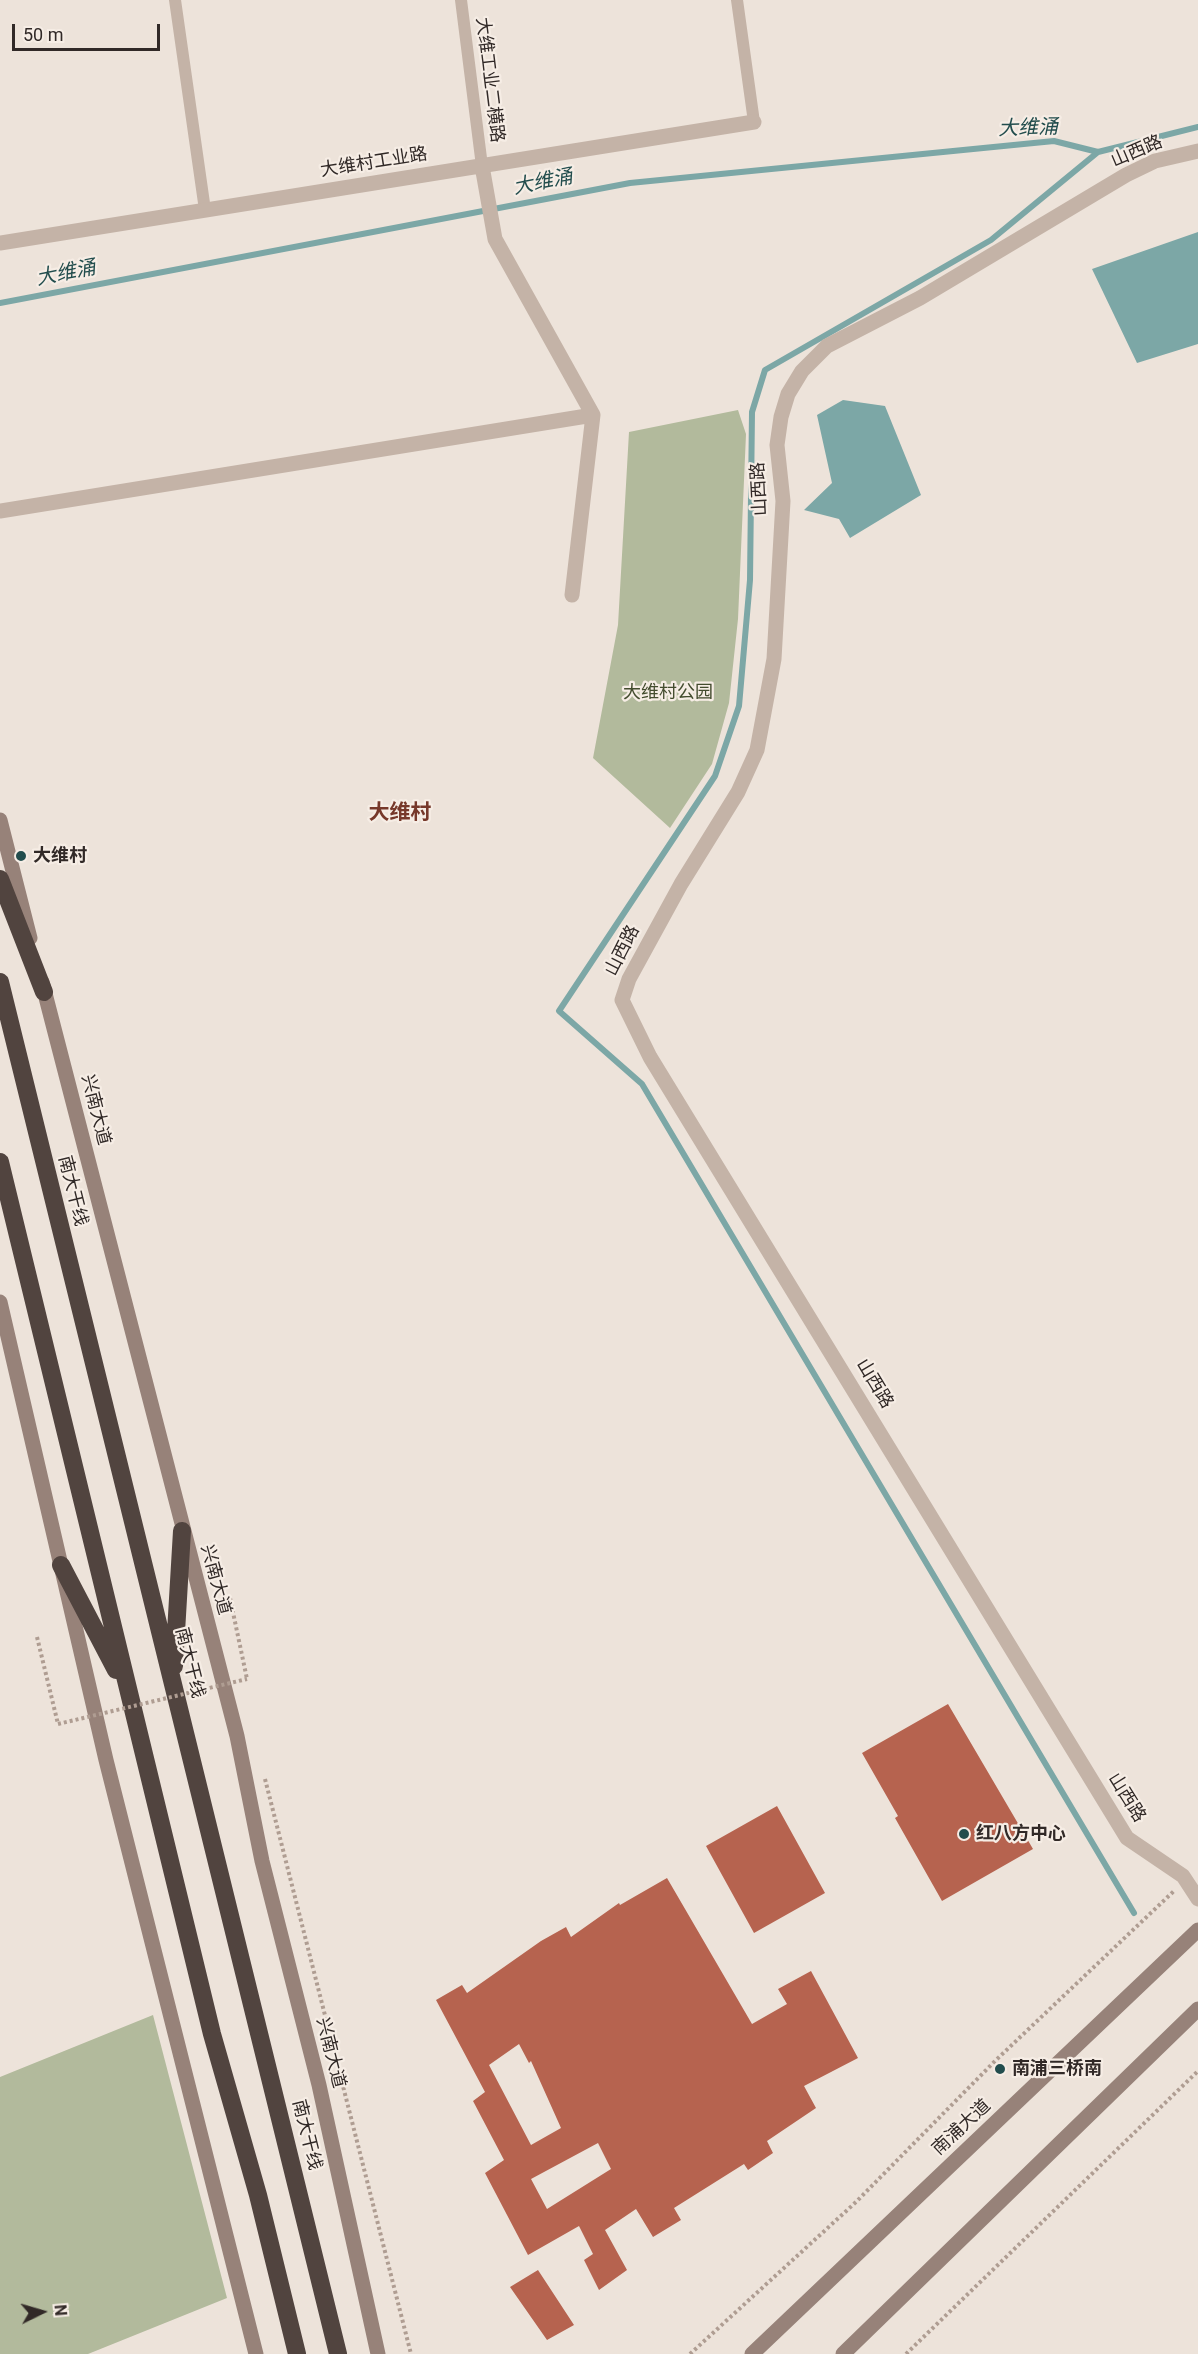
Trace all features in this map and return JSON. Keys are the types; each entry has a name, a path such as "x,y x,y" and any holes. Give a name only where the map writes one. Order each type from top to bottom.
{"highway":[{"path":"0,879 44,992"},
{"name":"南大干线","path":"0,982 338,2354"},
{"path":"0,1162 212,2034 258,2195 297,2354"},
{"path":"173,1686 182,1532"},
{"path":"61,1566 129,1695"}],"main road":[{"name":"兴南大道","path":"0,820 182,1532 237,1736 262,1861 319,2085 378,2354"},
{"path":"0,1302 106,1760 256,2354"},
{"name":"南浦大道","path":"752,2354 1198,1930"},
{"path":"843,2354 1198,2009"}],"street":[{"name":"大维村工业路","path":"0,243 754,122"},
{"name":"山西路","path":"1198,151 1155,162 1126,175 920,298 827,346 802,371 788,394 781,417 777,445 783,501 775,648 756,750 738,792 681,884 629,979 622,1000 650,1057 1127,1838 1183,1876 1198,1899"},
{"path":"482,166 495,239 593,415 572,595"},
{"path":"0,511 593,415"}],"lane":[{"path":"175,0 205,210"},
{"name":"大维工业二横路","path":"460,0 482,166"},
{"path":"737,0 754,122"}],"path":[{"path":"37,1637 58,1724 247,1679 230,1598"},
{"path":"238,1672 241,1683"},
{"path":"264,1776 411,2354"},
{"path":"690,2354 847,2210 995,2061 1167,1898"},
{"path":"906,2354 1198,2071"}],"green space":[{"name":"大维村公园","path":"738,410 746,434 738,619 729,703 712,764 670,828 593,758 618,625 629,432"},
{"path":"153,2015 227,2298 88,2354 0,2354 0,2077"}],"water":[{"path":"1198,232 1198,344 1137,363 1092,269"},
{"path":"843,400 885,406 921,495 850,538 839,519 804,510 832,483 817,415"}],"building":[{"path":"948,1704 1033,1849 942,1901 895,1818 898,1816 862,1753"},
{"path":"777,1806 825,1893 754,1933 706,1846"},
{"path":"667,1878 752,2024 787,2004 778,1989 811,1971 858,2058 804,2086 816,2108 767,2141 773,2153 748,2170 744,2164 674,2208 681,2220 653,2237 636,2209 605,2230 627,2270 599,2290 584,2260 593,2254 579,2226 528,2255 485,2173 504,2160 473,2101 485,2092 436,2000 462,1985 467,1993 541,1941 566,1927 571,1937 619,1903 620,1905","holes":["519,2044 529,2063 531,2061 561,2128 531,2145 489,2065","598,2143 611,2169 547,2209 531,2179"]},
{"path":"538,2270 574,2325 547,2340 510,2287"}],"waterway":[{"path":"1134,1913 642,1084 559,1011 715,776 739,706 750,580 752,412 765,370 991,240 1098,152 1198,127"},
{"name":"大维涌","path":"0,303 630,183 1054,141 1098,152"}],"place":[{"name":"大维村","path":"21,856"},
{"name":"红八方中心","path":"964,1834"},
{"name":"南浦三桥南","path":"1000,2069"}],"district":[{"name":"大维村","path":"400,814"}]}
